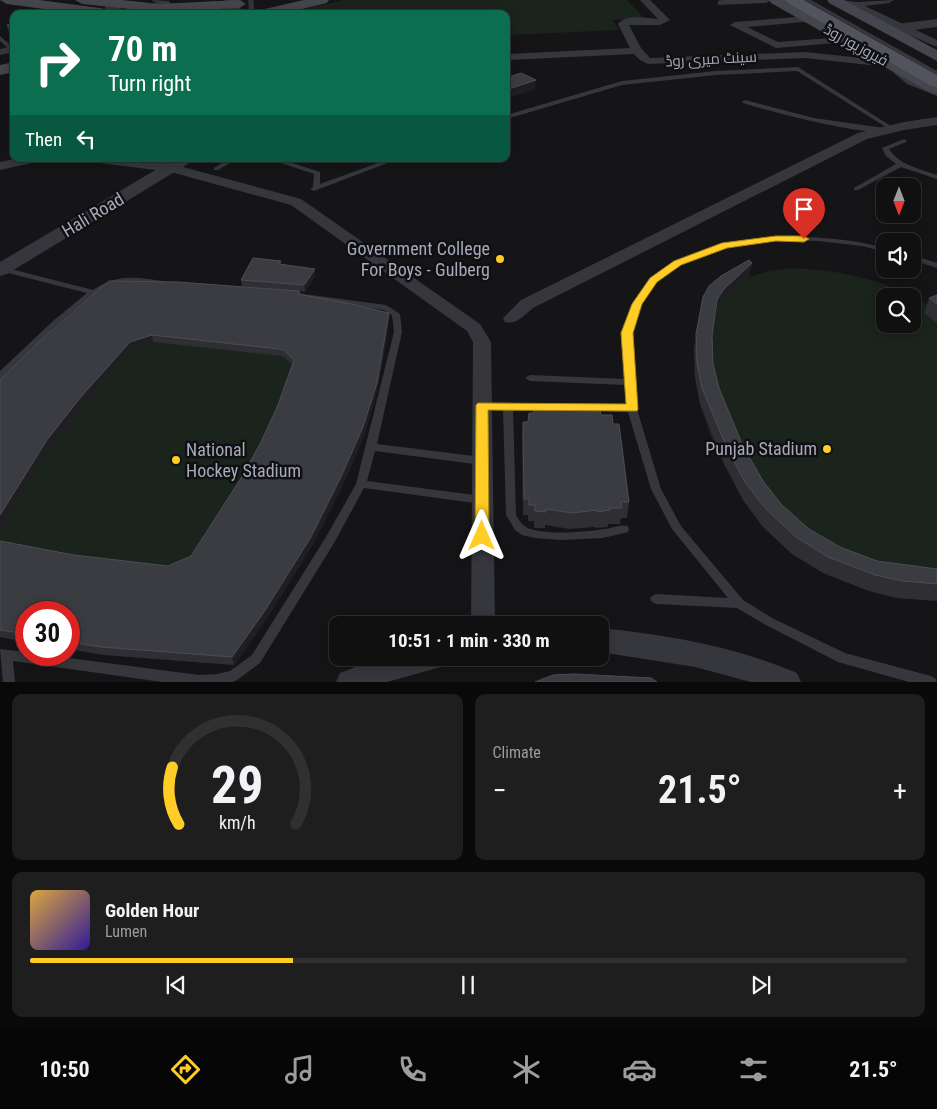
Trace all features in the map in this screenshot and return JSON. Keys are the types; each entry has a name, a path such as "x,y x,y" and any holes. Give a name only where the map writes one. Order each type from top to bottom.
{"main road":[{"path":"7,0 111,6"},
{"path":"39,0 140,10 162,4 237,9 322,0"},
{"path":"82,0 111,6"},
{"path":"256,7 287,0"},
{"path":"237,9 292,0"},
{"name":"فیروزپور روڈ","path":"776,0 896,63 937,82"},
{"path":"793,0 896,63"},
{"path":"819,0 934,64"},
{"name":"فیروزپور روڈ","path":"834,0 896,28 934,64"},
{"name":"فیروزپور روڈ","path":"896,63 937,91"}],"street":[{"path":"510,57 638,50 624,23 665,20 645,0"},
{"path":"721,3 766,0"},
{"path":"846,0 896,28 937,44"},
{"path":"856,5 889,0"},
{"path":"776,45 735,25 810,19"},
{"path":"896,28 937,23"},
{"path":"747,48 831,41"},
{"name":"سینٹ میری روڈ","path":"638,50 644,59 652,62 784,55 896,63"},
{"path":"0,52 10,52"},
{"path":"510,318 528,304 863,136 888,129 937,121"},
{"path":"0,166 18,162"},
{"path":"159,162 179,163 296,202 474,328 482,342 483,616"},
{"name":"Hali Road","path":"2,270 179,163"},
{"path":"609,641 639,644 720,660 775,676 786,682"},
{"path":"351,682 381,670 397,666"}],"lane":[{"path":"807,0 934,64"},
{"path":"0,38 10,52"},
{"path":"510,116 622,83 716,73 798,69 888,129"},
{"path":"745,102 799,118 825,123 888,129"},
{"path":"904,141 885,148 901,164 937,177"},
{"path":"216,169 228,162"},
{"path":"283,162 318,173 316,189 387,162"},
{"path":"856,189 901,164"},
{"path":"876,248 862,244 818,239 776,238 726,245 678,263 654,280 637,304 627,333 632,409 656,489 677,529 739,603 768,621 842,658 931,682"},
{"path":"921,260 937,266"},
{"path":"2,270 92,292"},
{"path":"0,376 34,342 92,292 106,283 118,280 173,284"},
{"path":"9,682 3,654 199,681 217,680 232,676 256,659 330,540 361,484 398,332 396,314 386,308 280,293"},
{"path":"530,378 630,382"},
{"path":"482,405 632,409"},
{"path":"508,406 511,515 514,522 526,532 542,535 602,535 624,529"},
{"path":"371,447 482,461"},
{"path":"361,484 482,500"},
{"path":"656,599 739,603"}],"shaded area":[{"path":"344,0 627,0 645,19 612,20 619,30 510,35 510,10 300,10"},
{"name":"Punjab Stadium","path":"790,268 847,274 883,284 893,288 876,288 876,333 921,333 921,301 934,309 937,308 937,601 897,598 869,591 823,573 792,554 763,527 743,500 710,434 700,404 694,349 701,312 733,282 769,271"},
{"name":"National Hockey Stadium","path":"389,321 373,407 352,466 323,526 289,583 234,665 104,655 80,651 80,601 15,601 15,640 0,637 0,391 44,346"}],"building":[{"path":"521,73 536,80 510,89 510,77"},
{"path":"253,258 281,261 279,264 315,269 304,285 241,280"},
{"path":"749,260 752,263 723,290 717,300 712,336 713,364 719,388 743,446 763,481 782,505 809,529 840,547 877,561 937,569 937,584 903,581 875,575 828,557 796,537 767,510 746,484 727,448 702,388 697,363 696,334 703,297 709,286 721,276"},
{"path":"109,281 178,282 298,291 300,292 298,294 389,313 377,383 363,427 341,477 311,537 264,612 232,657 80,644 80,601 15,601 15,632 0,630 0,541 74,555 168,566 191,556 243,475 261,442 278,405 294,360 284,350 279,349 152,335 130,342 80,398 47,440 0,515 0,380 42,339"},
{"path":"937,295 937,304 929,298"},
{"path":"571,405 600,409 601,415 612,415 613,424 619,424 629,502 621,502 622,508 572,513 546,509 546,512 535,511 535,505 529,505 529,499 524,499 523,422 528,422 529,413 534,413 534,407"},
{"path":"575,674 651,678 657,682 535,682 553,675"}],"tunnel":[{"path":"204,10 254,6"},
{"path":"105,8 142,10"}],"place":[{"name":"Government College For Boys - Gulberg","path":"500,259"},
{"name":"Punjab Stadium","path":"827,449"},
{"name":"National Hockey Stadium","path":"176,460"}],"route":[{"path":"482,536 482,405 632,409 627,333 637,304 654,280 678,263 726,245 776,238 804,239"}]}
